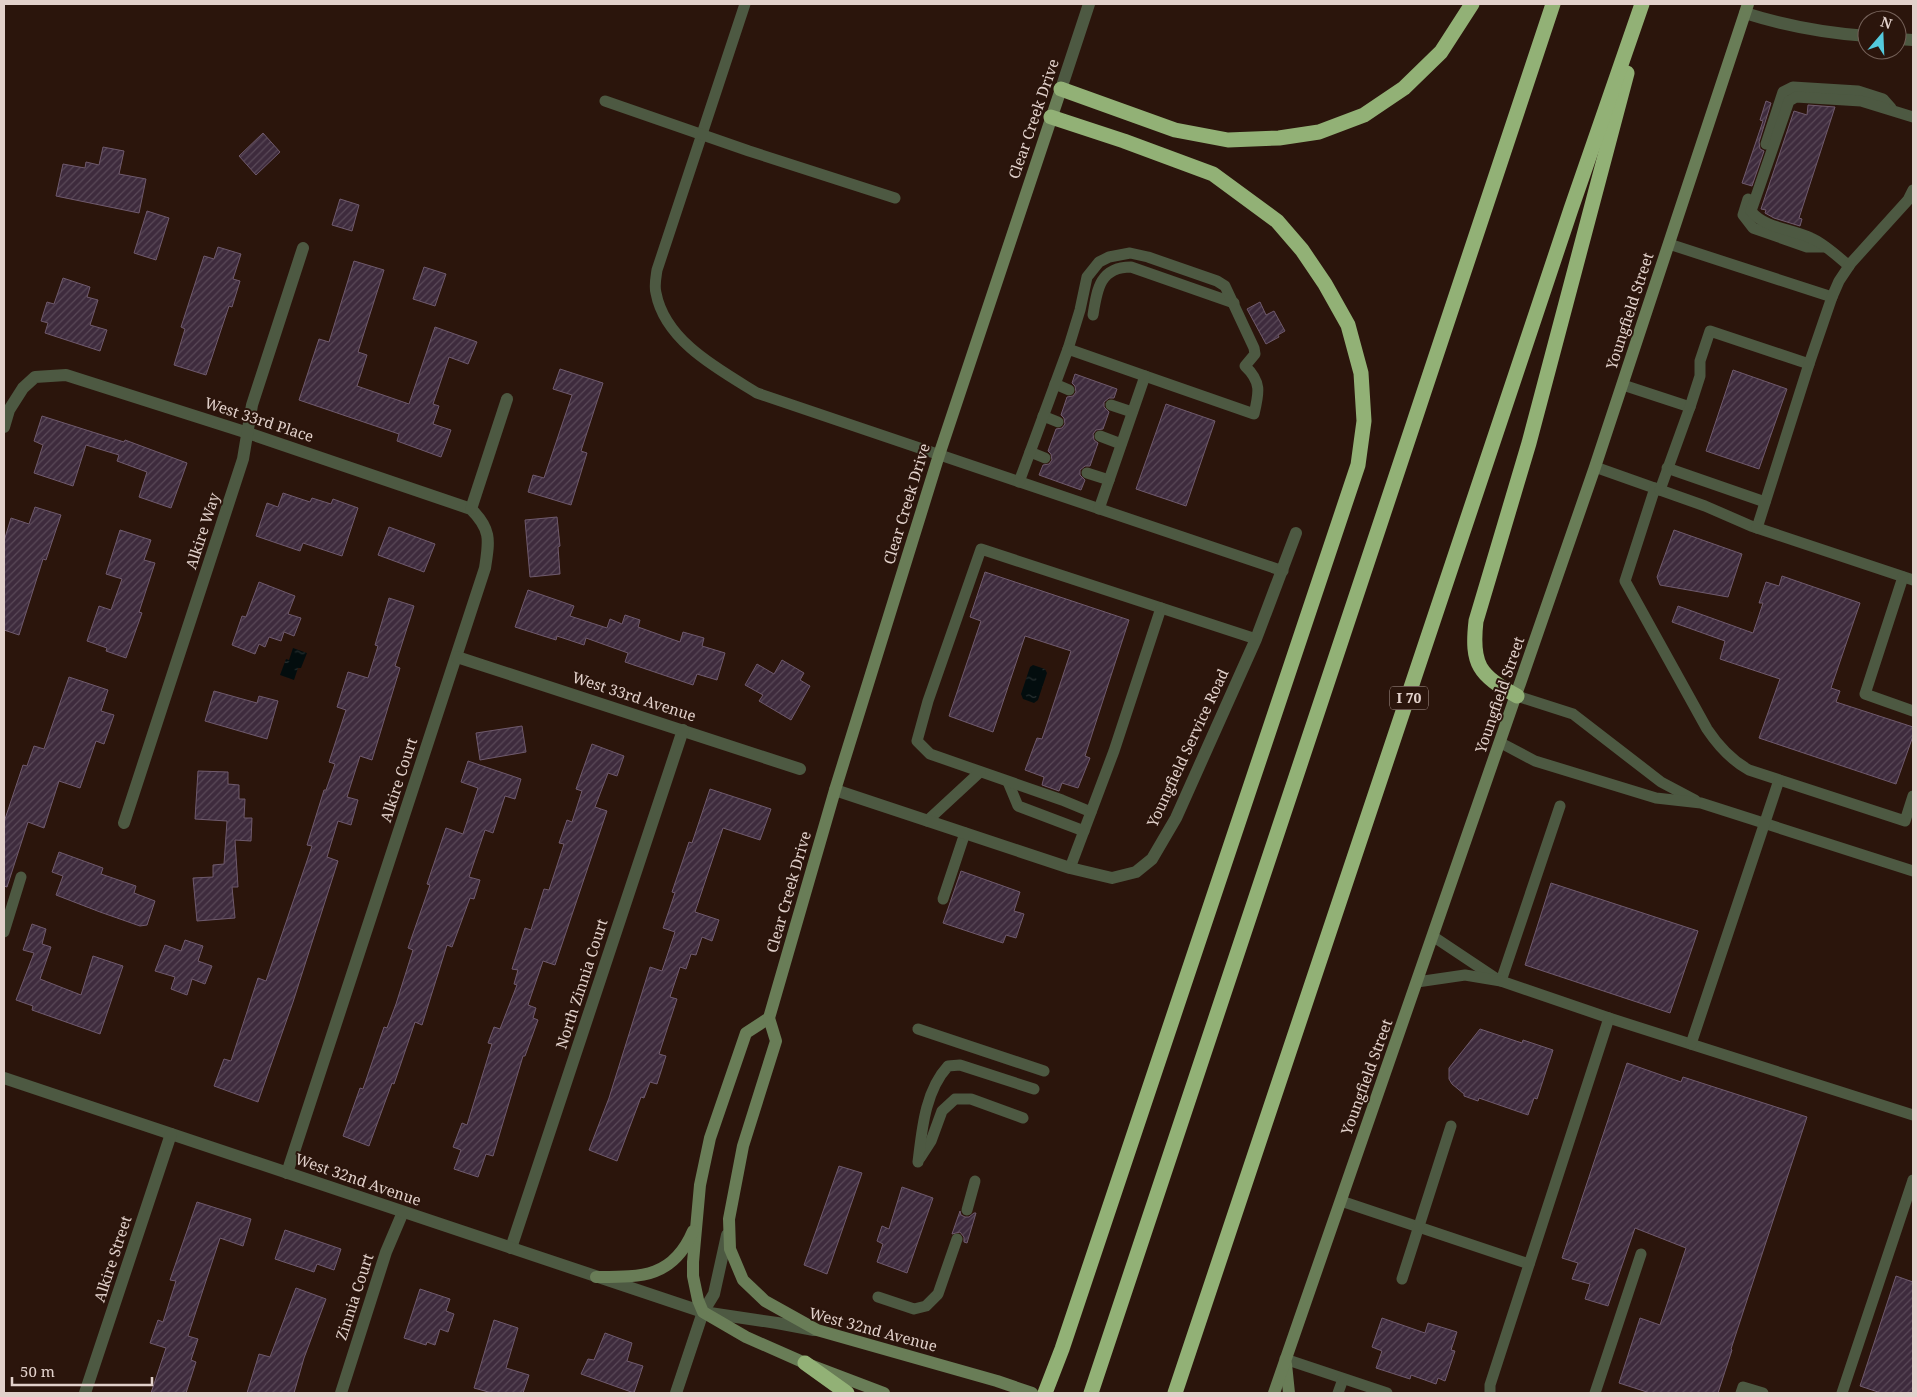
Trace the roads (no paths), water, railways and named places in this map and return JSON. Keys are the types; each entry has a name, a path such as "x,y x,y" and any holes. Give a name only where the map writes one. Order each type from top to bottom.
{"highway":[{"path":"1061,89 1175,130 1228,140 1279,138 1319,132 1364,115 1404,88 1441,52 1472,4"},
{"path":"1091,1393 1553,4"},
{"path":"1517,696 1487,677 1477,662 1474,649 1476,621 1529,443 1644,4"},
{"name":"I 70","path":"1175,1393 1558,247 1644,4"},
{"path":"1045,1393 1062,1349 1349,493 1358,465 1364,421 1361,373 1348,325 1325,284 1302,250 1277,221 1213,174 1124,140 1051,117"},
{"path":"805,1363 847,1393"}],"main road":[{"name":"Youngfield Street","path":"1274,1393 1501,744 1623,385 1747,9"},
{"name":"Clear Creek Drive","path":"769,1018 835,790 938,455 1061,89"},
{"path":"703,1312 695,1291 693,1276 696,1224 703,1168 718,1110 746,1033 769,1018 776,1041 743,1146 730,1219 730,1249 743,1280 765,1301 817,1330"},
{"path":"596,1277 635,1276 660,1270 672,1263 680,1255 696,1224"},
{"name":"West 32nd Avenue","path":"703,1312 746,1337 805,1363 884,1393"},
{"name":"West 32nd Avenue","path":"817,1330 997,1381 1032,1393"},
{"path":"1285,1359 1289,1393"}],"street":[{"name":"Clear Creek Drive","path":"1061,89 1089,4"},
{"path":"1747,9 1795,28 1857,35"},
{"name":"Alkire Way","path":"124,823 243,459 252,406 303,248"},
{"name":"West 33rd Place","path":"4,427 9,410 23,388 34,377 66,375 248,432 471,509"},
{"path":"471,509 507,399"},
{"name":"Alkire Court","path":"287,1173 485,568 488,550 487,531 481,519 471,509"},
{"name":"Youngfield Service Road","path":"835,790 1070,868 1112,878 1136,872 1152,859 1176,818 1256,639 1296,533"},
{"name":"West 33rd Avenue","path":"457,657 800,769"},
{"name":"North Zinnia Court","path":"511,1248 683,730"},
{"name":"West 32nd Avenue","path":"4,1078 703,1312 817,1330"},
{"name":"Alkire Street","path":"85,1393 171,1134"},
{"name":"Zinnia Court","path":"341,1393 386,1252 403,1212"},
{"path":"676,1393 703,1312 710,1303 716,1288 730,1219"}],"lane":[{"path":"745,4 657,270 655,291 662,313 678,337 728,376 757,393 1283,571"},
{"path":"1849,266 1825,246 1807,246 1753,228 1743,215 1783,92 1793,87 1858,91 1883,99 1894,110 1913,117"},
{"path":"605,101 701,135 896,198"},
{"path":"1757,528 1809,364 1839,281 1849,266 1908,200 1913,190"},
{"path":"1670,244 1832,297"},
{"path":"1019,482 1068,349 1080,310 1086,277 1099,262 1110,256 1130,253 1148,257 1217,281 1225,286 1254,348 1255,354 1245,366 1254,374 1258,385 1258,396 1254,414 1068,349"},
{"path":"1093,315 1099,286 1104,277 1122,267 1132,267 1234,303"},
{"path":"1809,364 1710,331 1700,361 1700,376 1690,407 1624,581 1714,739 1739,764 1749,770 1905,821 1913,796"},
{"path":"1099,509 1145,376"},
{"path":"1055,384 1069,390"},
{"path":"1623,385 1690,407"},
{"path":"1112,405 1132,412"},
{"path":"1043,416 1058,422"},
{"path":"1100,436 1121,444"},
{"path":"1030,452 1045,458"},
{"path":"1595,467 1705,506 1757,528 1908,579 1865,694 1913,711"},
{"path":"1668,468 1765,502"},
{"path":"1087,473 1109,480"},
{"path":"1092,812 930,754 917,741 928,702 981,550 1256,639"},
{"path":"1070,868 1114,751 1161,608"},
{"path":"1517,696 1573,714 1661,782 1701,803 1913,871"},
{"path":"1501,744 1535,761 1656,798 1701,803"},
{"path":"927,821 980,772"},
{"path":"1691,1044 1779,780"},
{"path":"1008,782 1018,806 1084,831"},
{"path":"1501,981 1560,806"},
{"path":"943,899 965,833"},
{"path":"4,932 21,877"},
{"path":"1434,937 1501,981"},
{"path":"1417,982 1465,975 1501,981 1609,1018 1913,1115"},
{"path":"1490,1393 1490,1385 1609,1018"},
{"path":"918,1029 1044,1071"},
{"path":"1023,1118 971,1099 955,1099 942,1111 931,1141 918,1162 923,1120 938,1076 948,1066 960,1065 1034,1088"},
{"path":"1402,1279 1451,1126"},
{"path":"1842,1393 1913,1180"},
{"path":"966,1210 975,1181"},
{"path":"1341,1201 1529,1264"},
{"path":"878,1297 914,1309 926,1306 938,1294 957,1239"},
{"path":"1595,1393 1641,1254"},
{"path":"1285,1359 1387,1393"},
{"path":"1338,1393 1343,1379"},
{"path":"1741,1393 1743,1387 1763,1393"}],"water":[{"path":"293,648 307,653 301,668 298,668 294,680 280,675 286,659 289,660"},
{"path":"1033,665 1045,669 1047,673 1038,700 1034,703 1023,699 1021,694 1030,667"}]}
